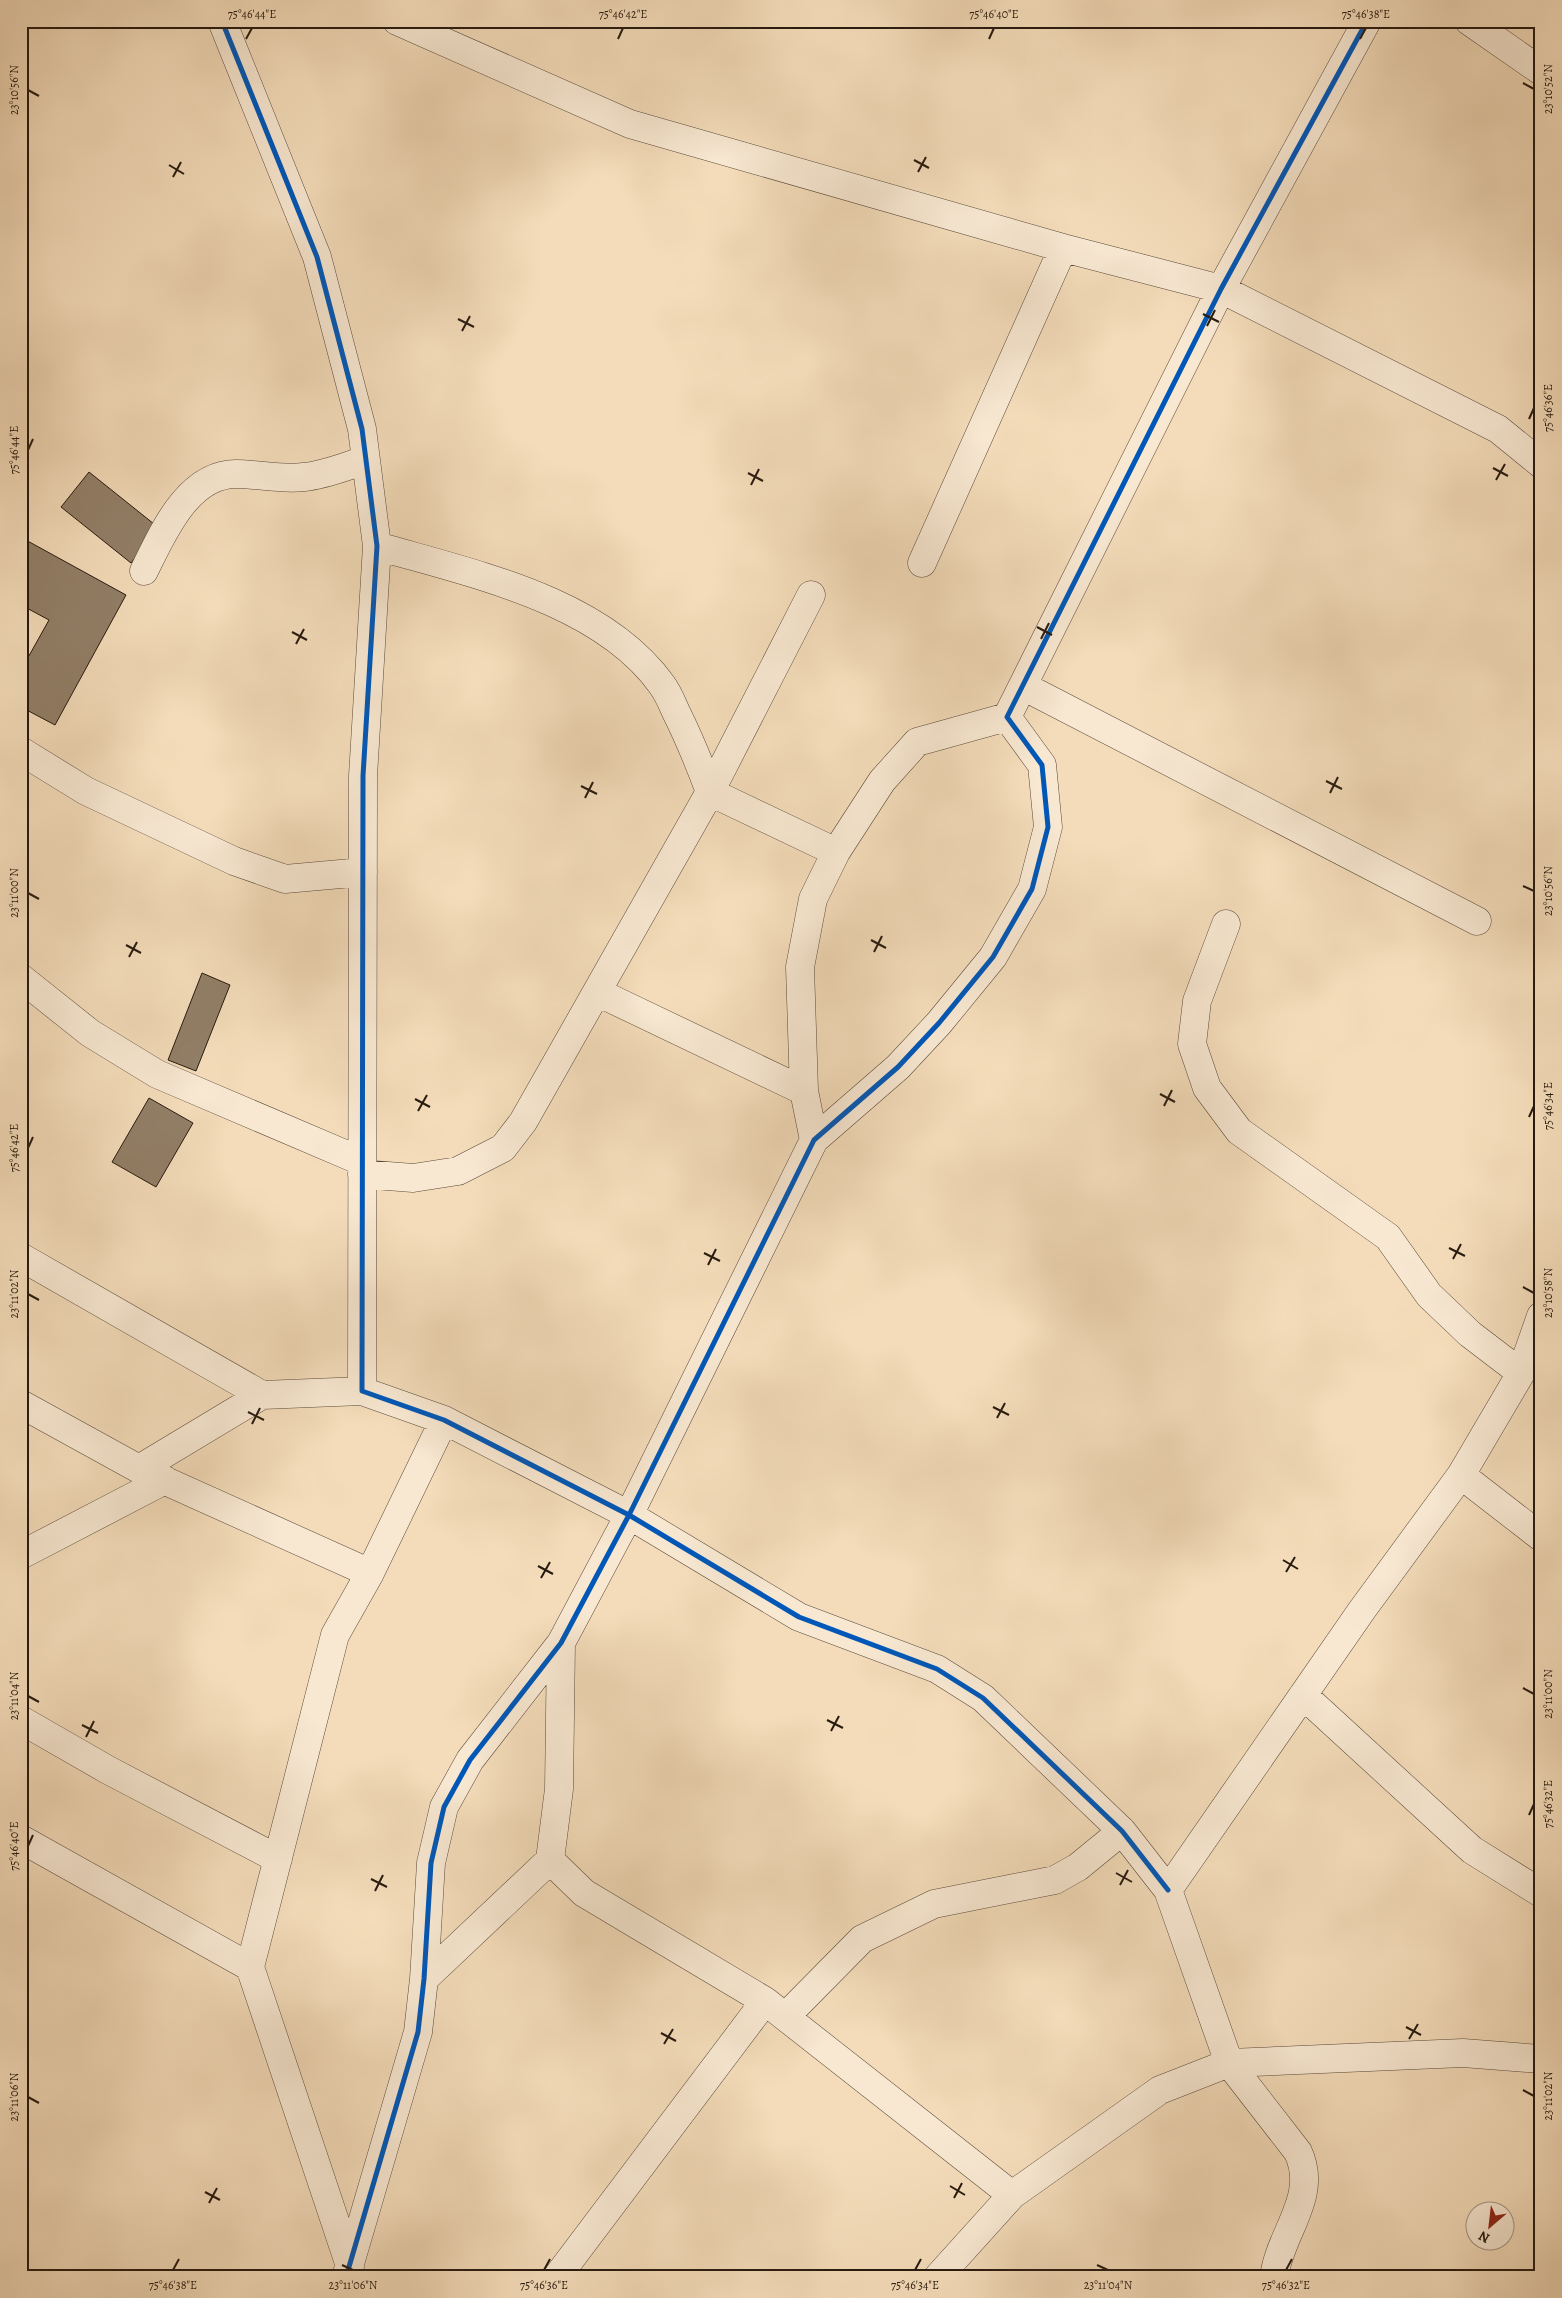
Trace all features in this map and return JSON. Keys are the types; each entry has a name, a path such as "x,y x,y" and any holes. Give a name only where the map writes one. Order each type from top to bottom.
{"street":[{"path":"222,21 317,257 362,429 377,546 363,776 362,1391"},
{"path":"397,21 630,124 1063,248 1221,289 1498,429 1541,464"},
{"path":"814,1140 804,1091 800,967 813,899 836,852 882,780 917,742 1007,717 1221,289 1367,21"},
{"path":"1469,21 1541,71"},
{"path":"922,562 1063,248"},
{"path":"144,571 165,529 192,493 210,480 233,474 262,474 282,478 305,477 366,460"},
{"path":"377,546 483,576 556,604 613,635 642,660 664,686 695,751 710,792 836,852"},
{"path":"21,978 90,1033 157,1074 361,1168 413,1178 458,1171 503,1148 523,1122 710,792 811,595"},
{"path":"1023,686 1477,920"},
{"path":"348,2272 418,2032 424,1979 431,1863 444,1807 470,1760 561,1642 629,1515 814,1140 898,1067 939,1023 993,956 1032,889 1048,826 1042,764 1007,717"},
{"path":"21,751 86,791 234,862 285,878 362,872"},
{"path":"1226,924 1197,1001 1192,1044 1206,1088 1239,1131 1388,1237 1429,1295 1470,1334 1521,1373"},
{"path":"597,992 804,1091"},
{"path":"21,1258 262,1395"},
{"path":"1168,1890 1362,1610 1461,1475 1521,1373 1541,1316"},
{"path":"139,1469 262,1395 362,1391 444,1420 629,1515 799,1617 937,1669 983,1698 1122,1830 1168,1890 1229,2063 1298,2152 1305,2166 1305,2192 1276,2260 1274,2277"},
{"path":"21,1404 139,1469 370,1573"},
{"path":"348,2272 250,1967 335,1635 370,1573 444,1420"},
{"path":"1461,1475 1541,1537"},
{"path":"21,1555 165,1480"},
{"path":"424,1979 550,1860 559,1789 561,1642"},
{"path":"1303,1695 1472,1850 1541,1893"},
{"path":"21,1720 108,1770 278,1859"},
{"path":"557,2277 775,2008 862,1939 934,1904 1055,1880 1078,1867 1122,1830"},
{"path":"21,1839 250,1967"},
{"path":"550,1860 584,1893 775,2008 1012,2195"},
{"path":"938,2277 1012,2195 1160,2090 1229,2063 1463,2053 1541,2058"}],"building":[{"path":"89,472 159,528 131,563 61,507"},
{"path":"24,539 126,595 55,725 21,707 21,670 49,620 21,605 21,545"},
{"path":"202,973 230,985 196,1071 168,1060"},
{"path":"149,1098 193,1123 156,1187 112,1162"}],"cycle path":[{"path":"222,21 317,257 362,429 377,546 363,776 362,1391 444,1420 629,1515 799,1617 937,1669 983,1698 1122,1831 1168,1890"},
{"path":"346,2277 418,2032 424,1979 431,1863 444,1807 470,1760 561,1643 629,1515 814,1140 898,1067 939,1023 993,957 1032,889 1048,827 1042,765 1007,717 1221,289 1367,21"}]}
